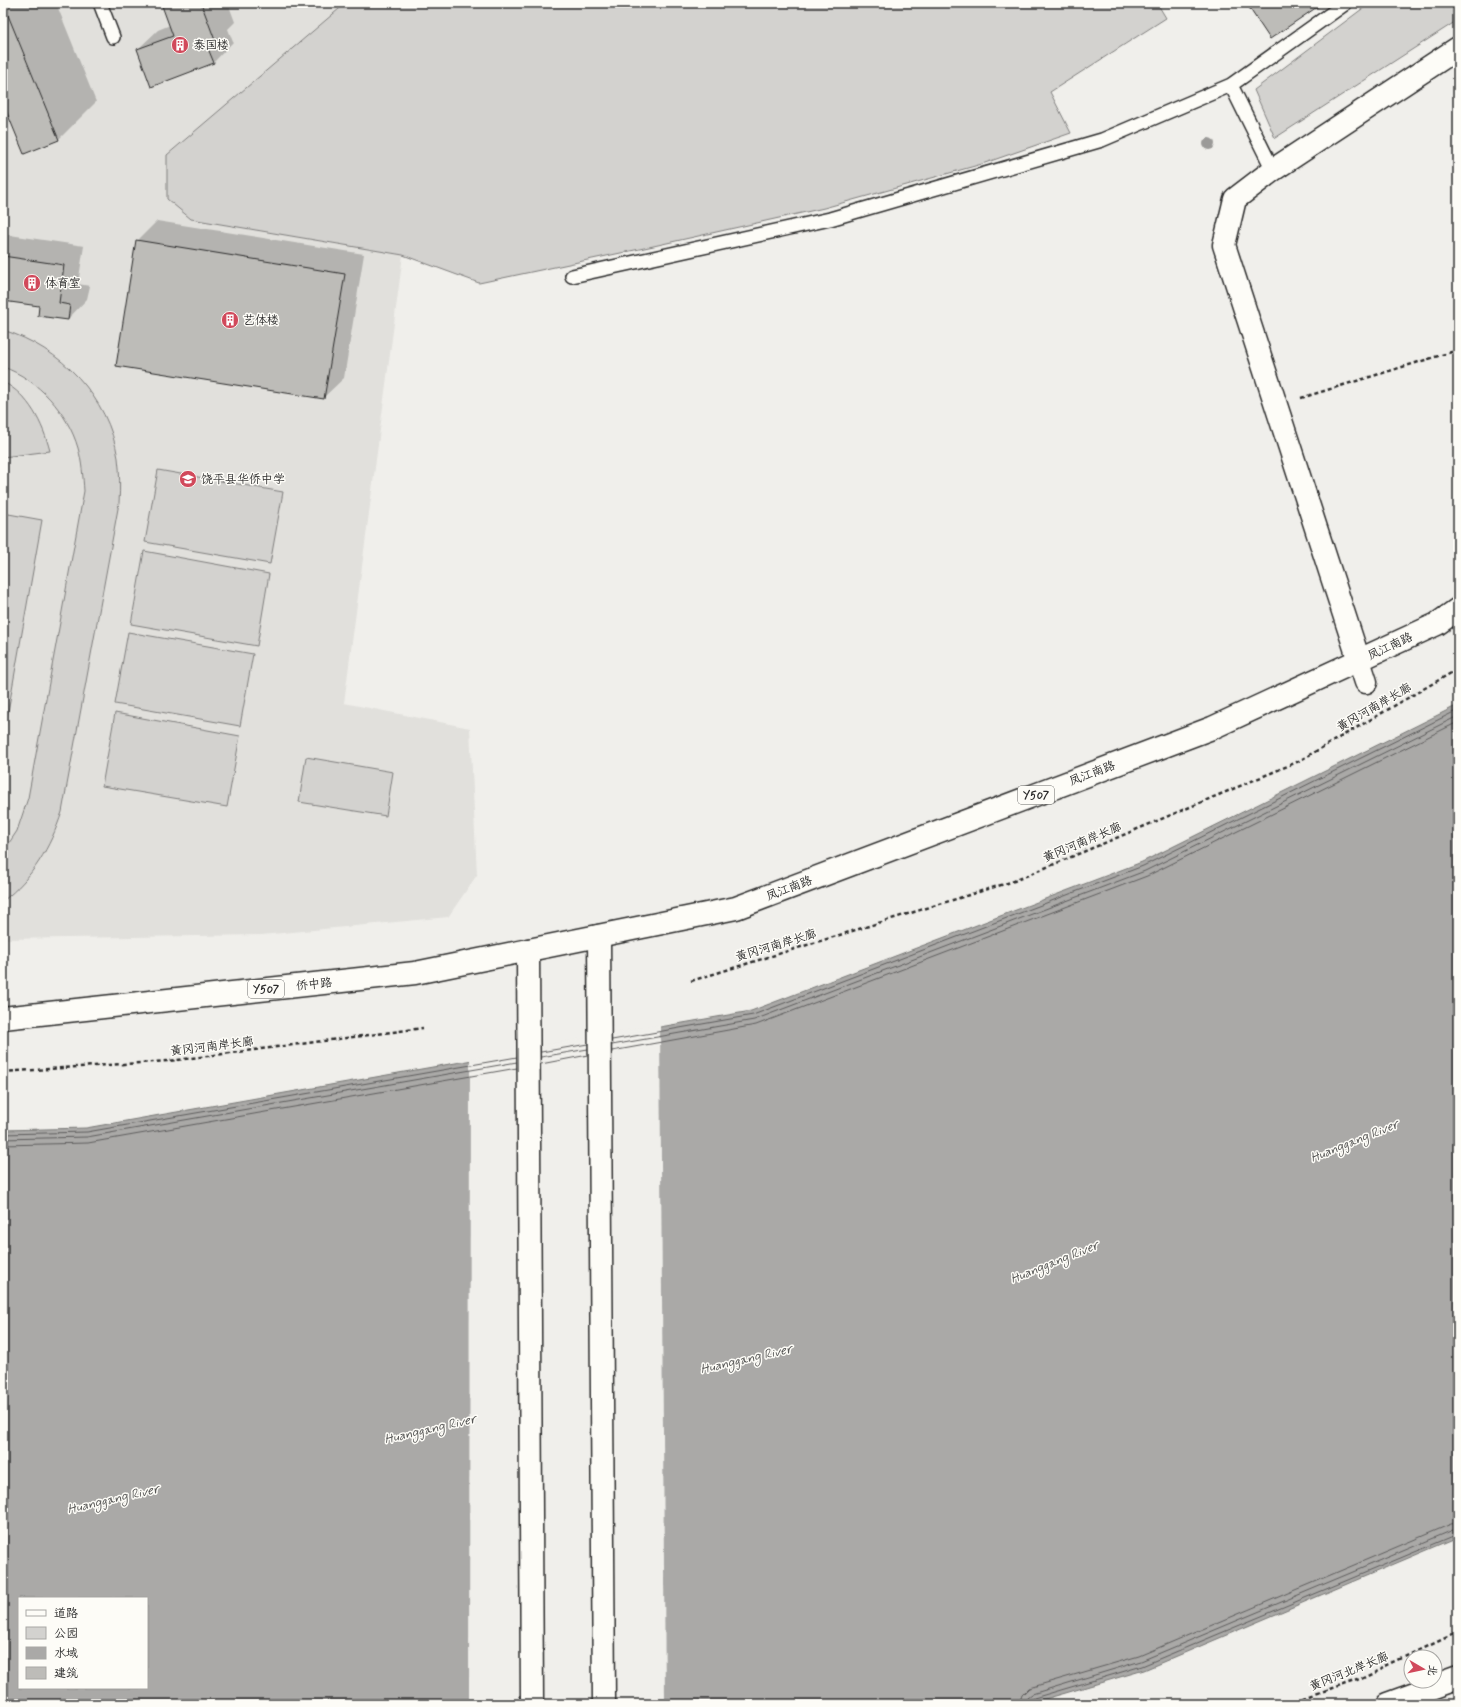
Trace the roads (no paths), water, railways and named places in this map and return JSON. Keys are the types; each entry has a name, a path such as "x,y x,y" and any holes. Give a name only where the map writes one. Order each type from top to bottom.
{"main road":[{"path":"1366,682 1224,245 1235,199 1273,170 1458,48"},
{"name":"凤江南路","path":"599,936 736,908 1226,722 1438,624 1458,609"},
{"path":"599,936 604,1704"},
{"name":"侨中路","path":"3,1018 415,973 599,936"},
{"path":"528,950 532,1704"},
{"path":"1386,1704 1458,1678"}],"lane":[{"path":"100,3 113,37"},
{"path":"572,276 830,219 1102,140 1231,85 1346,3"},
{"path":"1231,85 1273,170"}],"water":[{"name":"Huanggang River","path":"1458,705 1458,1537 1144,1670 1028,1704 3,1704 3,1130 86,1128 751,1011 1142,862"}],"place":[{"name":"泰国楼","path":"180,45"},
{"name":"体育室","path":"32,283"},
{"name":"艺体楼","path":"230,320"},
{"name":"饶平县华侨中学","path":"188,479"}]}
